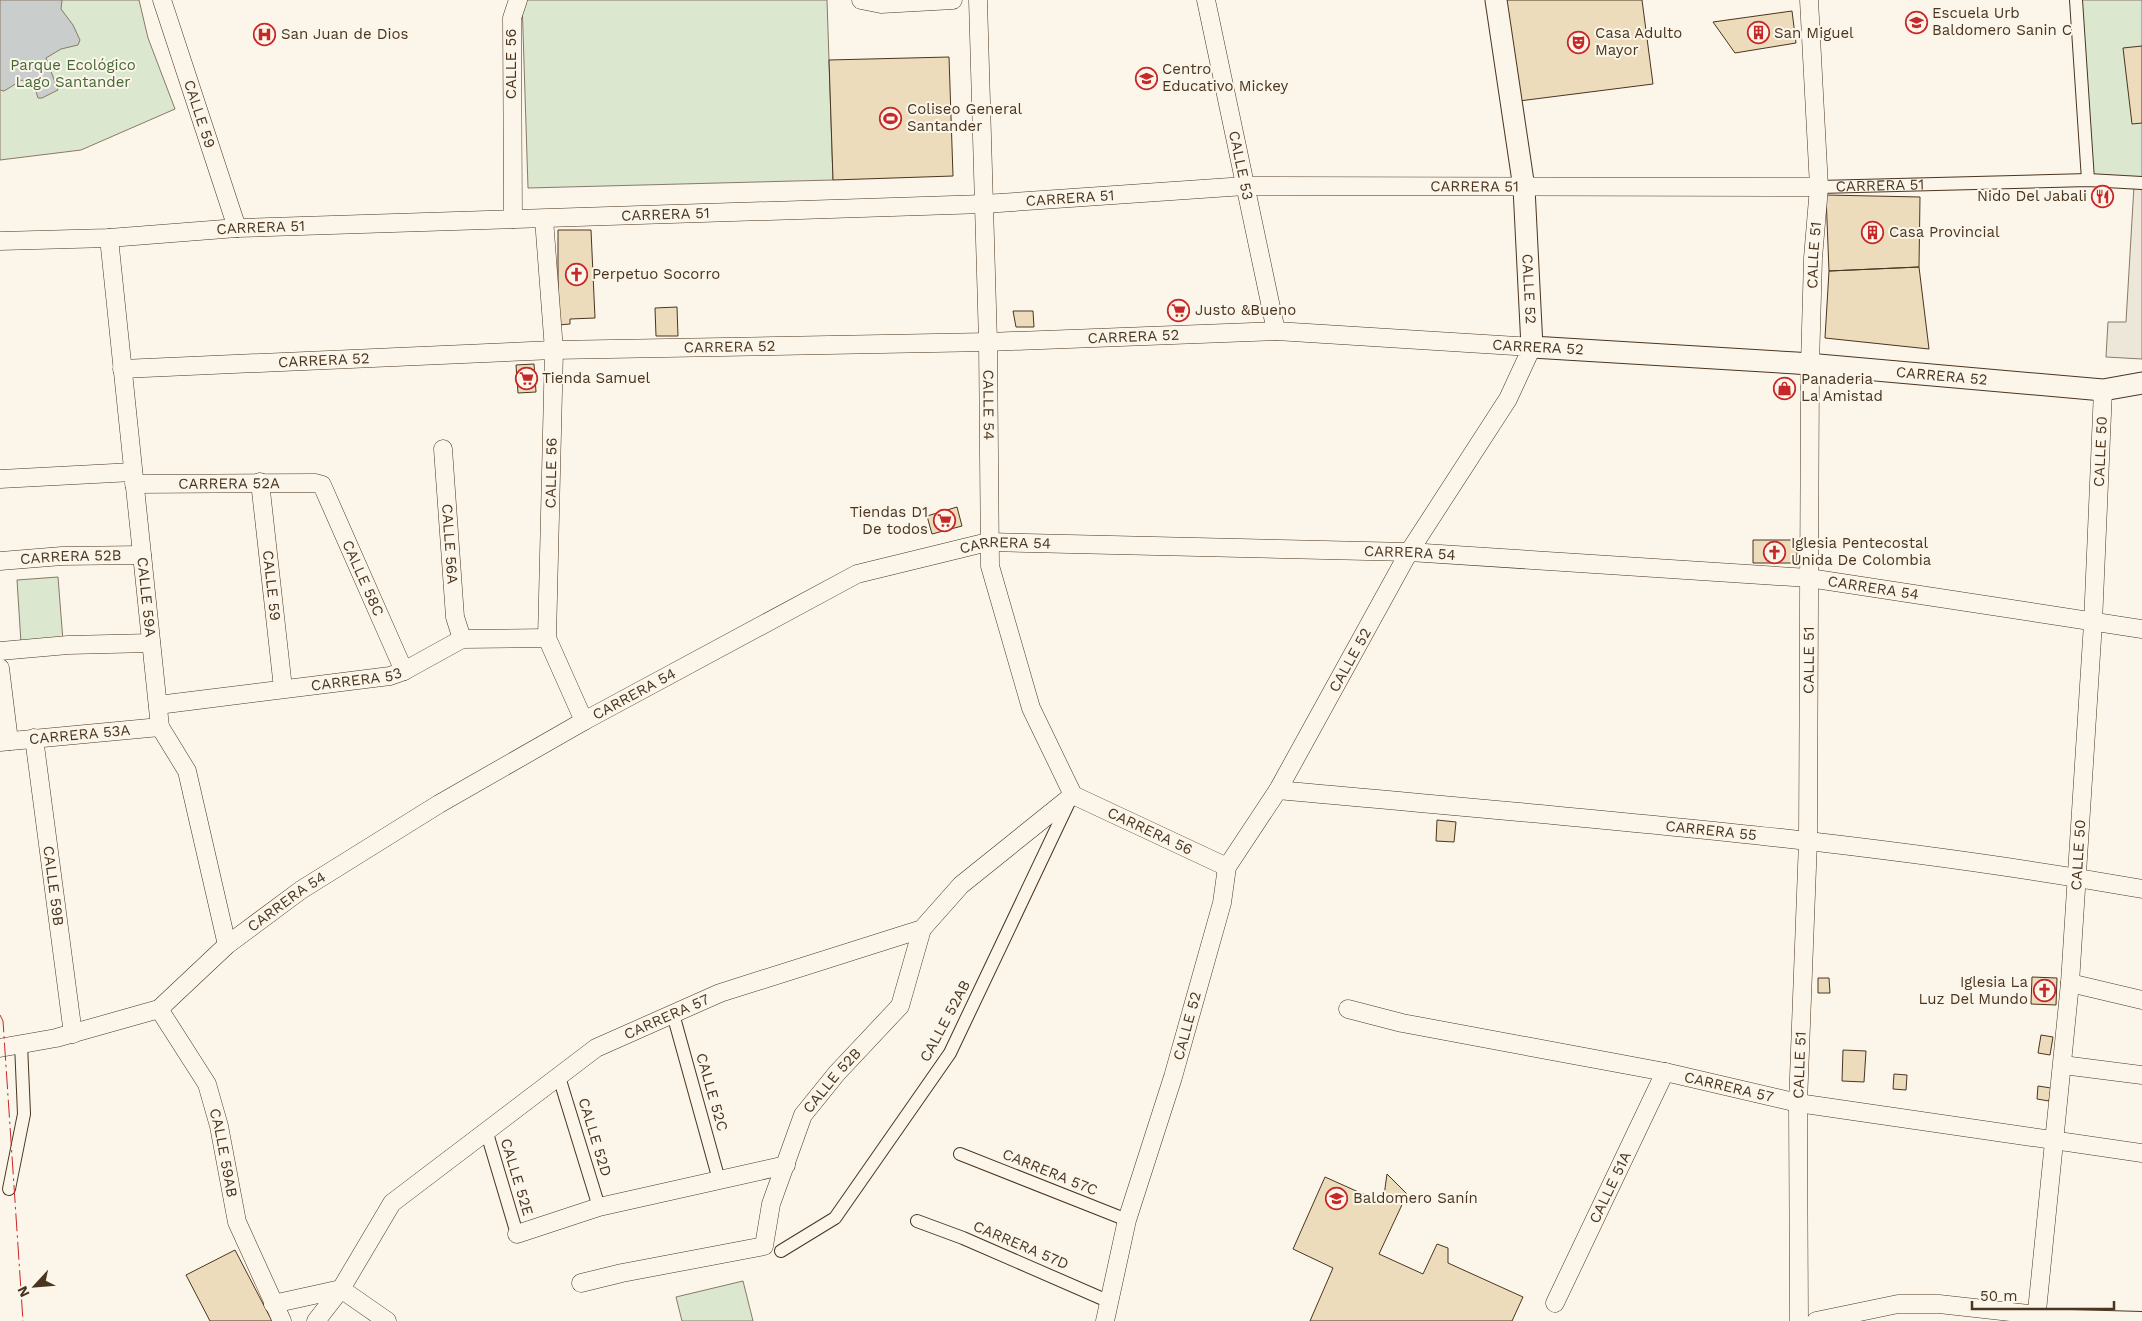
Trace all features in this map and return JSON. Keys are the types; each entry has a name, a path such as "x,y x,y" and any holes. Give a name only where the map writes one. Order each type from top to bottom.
{"street":[{"name":"CALLE 59","path":"162,0 237,228"},
{"name":"CALLE 56","path":"513,219 512,18 518,0"},
{"path":"862,0 881,4 953,0"},
{"name":"CALLE 54","path":"978,0 988,342 988,542 990,566 1031,708 1072,795"},
{"name":"CALLE 53","path":"1206,0 1276,331"},
{"name":"CALLE 52","path":"1105,1321 1127,1220 1173,1077 1222,903 1227,867 1278,790 1409,552 1508,399 1532,347 1524,188 1496,0"},
{"name":"CALLE 51","path":"1799,1321 1798,1103 1808,840 1810,364 1813,258 1819,186 1809,0"},
{"path":"2076,0 2088,180"},
{"name":"CARRERA 51","path":"0,241 109,238 237,228 984,204 1245,186 1524,188 1556,186 1819,186 2088,180 2142,183"},
{"name":"CALLE 56","path":"544,219 554,350 547,638 584,720"},
{"name":"CALLE 59A","path":"109,238 160,727 187,771 227,945"},
{"name":"CARRERA 52","path":"122,369 554,350 988,342 1276,331 1810,364 2103,390 2142,383"},
{"name":"CALLE 50","path":"2037,1318 2070,983 2093,623 2103,390"},
{"name":"CALLE 56A","path":"443,449 455,617 462,639"},
{"name":"CARRERA 52A","path":"0,479 134,478 316,482 322,485"},
{"name":"CALLE 59","path":"260,482 283,688"},
{"name":"CALLE 58C","path":"322,485 404,671"},
{"name":"CARRERA 54","path":"0,1048 73,1034 159,1008 227,945 310,885 439,804 584,720 857,574 988,542 1409,552 1809,578 2142,629"},
{"name":"CARRERA 52B","path":"0,561 62,556 142,555"},
{"name":"CARRERA 53","path":"158,705 390,676 404,671 462,639 547,638"},
{"path":"0,651 68,645 151,643"},
{"path":"0,668 4,742"},
{"name":"CARRERA 53A","path":"4,742 160,727"},
{"name":"CALLE 59B","path":"34,738 73,1034"},
{"name":"CARRERA 55","path":"1278,790 1808,840 2077,877 2142,889"},
{"path":"922,930 961,885 1072,795"},
{"name":"CARRERA 56","path":"1072,795 1227,867"},
{"name":"CALLE 52AB","path":"772,1248 836,1218 950,1053 1072,795"},
{"name":"CARRERA 57","path":"316,1321 341,1288 392,1203 596,1048 720,993 922,930"},
{"name":"CALLE 52B","path":"772,1248 771,1204 803,1115 837,1073 900,1006 922,930"},
{"path":"2070,983 2142,1000"},
{"name":"CALLE 59AB","path":"159,1008 207,1084 219,1126 237,1222 272,1304 282,1321"},
{"name":"CARRERA 57","path":"1348,1009 1402,1023 1665,1072 1798,1103 2142,1153"},
{"name":"CALLE 52C","path":"673,1014 719,1180"},
{"path":"9,1189 24,1114 21,1044"},
{"path":"2063,1065 2142,1075"},
{"name":"CALLE 51A","path":"1556,1303 1665,1072"},
{"name":"CALLE 52D","path":"559,1077 599,1207"},
{"name":"CALLE 52E","path":"486,1130 517,1234"},
{"name":"CARRERA 57C","path":"960,1154 1127,1220"},
{"path":"517,1234 599,1207 786,1165"},
{"name":"CARRERA 57D","path":"917,1221 963,1238 1110,1302"},
{"path":"581,1283 622,1273 772,1248"},
{"path":"272,1304 341,1288 387,1321"},
{"path":"1816,1321 1898,1304 1939,1304 2037,1318 2142,1318"}],"green space":[{"name":"Parque Ecológico Lago Santander","path":"0,0 139,0 148,38 175,109 81,150 0,160"},
{"path":"522,0 827,0 833,180 528,188"},
{"path":"2076,0 2142,0 2142,185 2088,180"},
{"path":"58,577 63,641 21,643 17,580"},
{"path":"743,1281 753,1321 682,1321 676,1297"}],"shaded area":[{"path":"0,0 62,0 61,9 73,25 80,40 78,45 61,49 46,58 58,90 38,98 35,88 22,80 4,91 0,90"},
{"path":"2134,186 2142,187 2142,359 2106,357 2108,322 2126,322"}],"building":[{"name":"Casa Adulto Mayor","path":"1506,0 1642,0 1653,84 1519,101"},
{"name":"San Miguel","path":"1792,11 1796,43 1735,53 1713,22"},
{"path":"2142,46 2142,123 2132,124 2123,48"},
{"name":"Coliseo General Santander","path":"949,57 953,176 833,180 829,60"},
{"name":"Casa Provincial","path":"1826,195 1920,197 1919,267 1829,271"},
{"name":"Perpetuo Socorro","path":"558,230 591,230 595,318 570,319 570,324 558,325"},
{"path":"1919,267 1929,349 1825,338 1829,271"},
{"path":"677,307 678,336 656,336 655,308"},
{"path":"1013,311 1033,311 1034,327 1016,327"},
{"name":"Tienda Samuel","path":"534,364 536,392 518,393 516,365"},
{"name":"Tiendas D1 De todos","path":"957,507 962,526 932,534 927,516"},
{"name":"Iglesia Pentecostal Unida De Colombia","path":"1753,540 1797,540 1797,563 1753,563"},
{"path":"1437,820 1456,822 1454,842 1436,841"},
{"name":"Iglesia La Luz Del Mundo","path":"2032,977 2057,978 2056,1005 2031,1004"},
{"path":"1818,978 1829,978 1830,993 1818,993"},
{"path":"2041,1035 2053,1037 2050,1055 2038,1053"},
{"path":"1843,1050 1866,1051 1864,1082 1842,1081"},
{"path":"1894,1074 1907,1075 1906,1090 1893,1089"},
{"path":"2038,1086 2051,1088 2049,1101 2037,1099"},
{"path":"1387,1174 1407,1194 1379,1254 1423,1274 1437,1244 1448,1248 1448,1263 1523,1297 1512,1321 1310,1321 1333,1268 1293,1249 1325,1177 1383,1203"},
{"path":"235,1250 272,1321 210,1321 186,1275"}],"power":[{"path":"0,1015 3,1021 23,1321"}],"place":[{"name":"Escuela Urb Baldomero Sanin C","path":"1916,22"},
{"name":"San Miguel","path":"1758,33"},
{"name":"San Juan de Dios","path":"265,34"},
{"name":"Casa Adulto Mayor","path":"1579,42"},
{"name":"Centro Educativo Mickey","path":"1146,78"},
{"name":"Coliseo General Santander","path":"891,118"},
{"name":"Nido Del Jabali","path":"2103,196"},
{"name":"Casa Provincial","path":"1873,232"},
{"name":"Perpetuo Socorro","path":"576,274"},
{"name":"Justo &Bueno","path":"1179,310"},
{"name":"Tienda Samuel","path":"526,378"},
{"name":"Panaderia La Amistad","path":"1785,388"},
{"name":"Tiendas D1 De todos","path":"944,521"},
{"name":"Iglesia Pentecostal Unida De Colombia","path":"1775,552"},
{"name":"Iglesia La Luz Del Mundo","path":"2044,991"},
{"name":"Baldomero Sanín","path":"1337,1198"}]}
